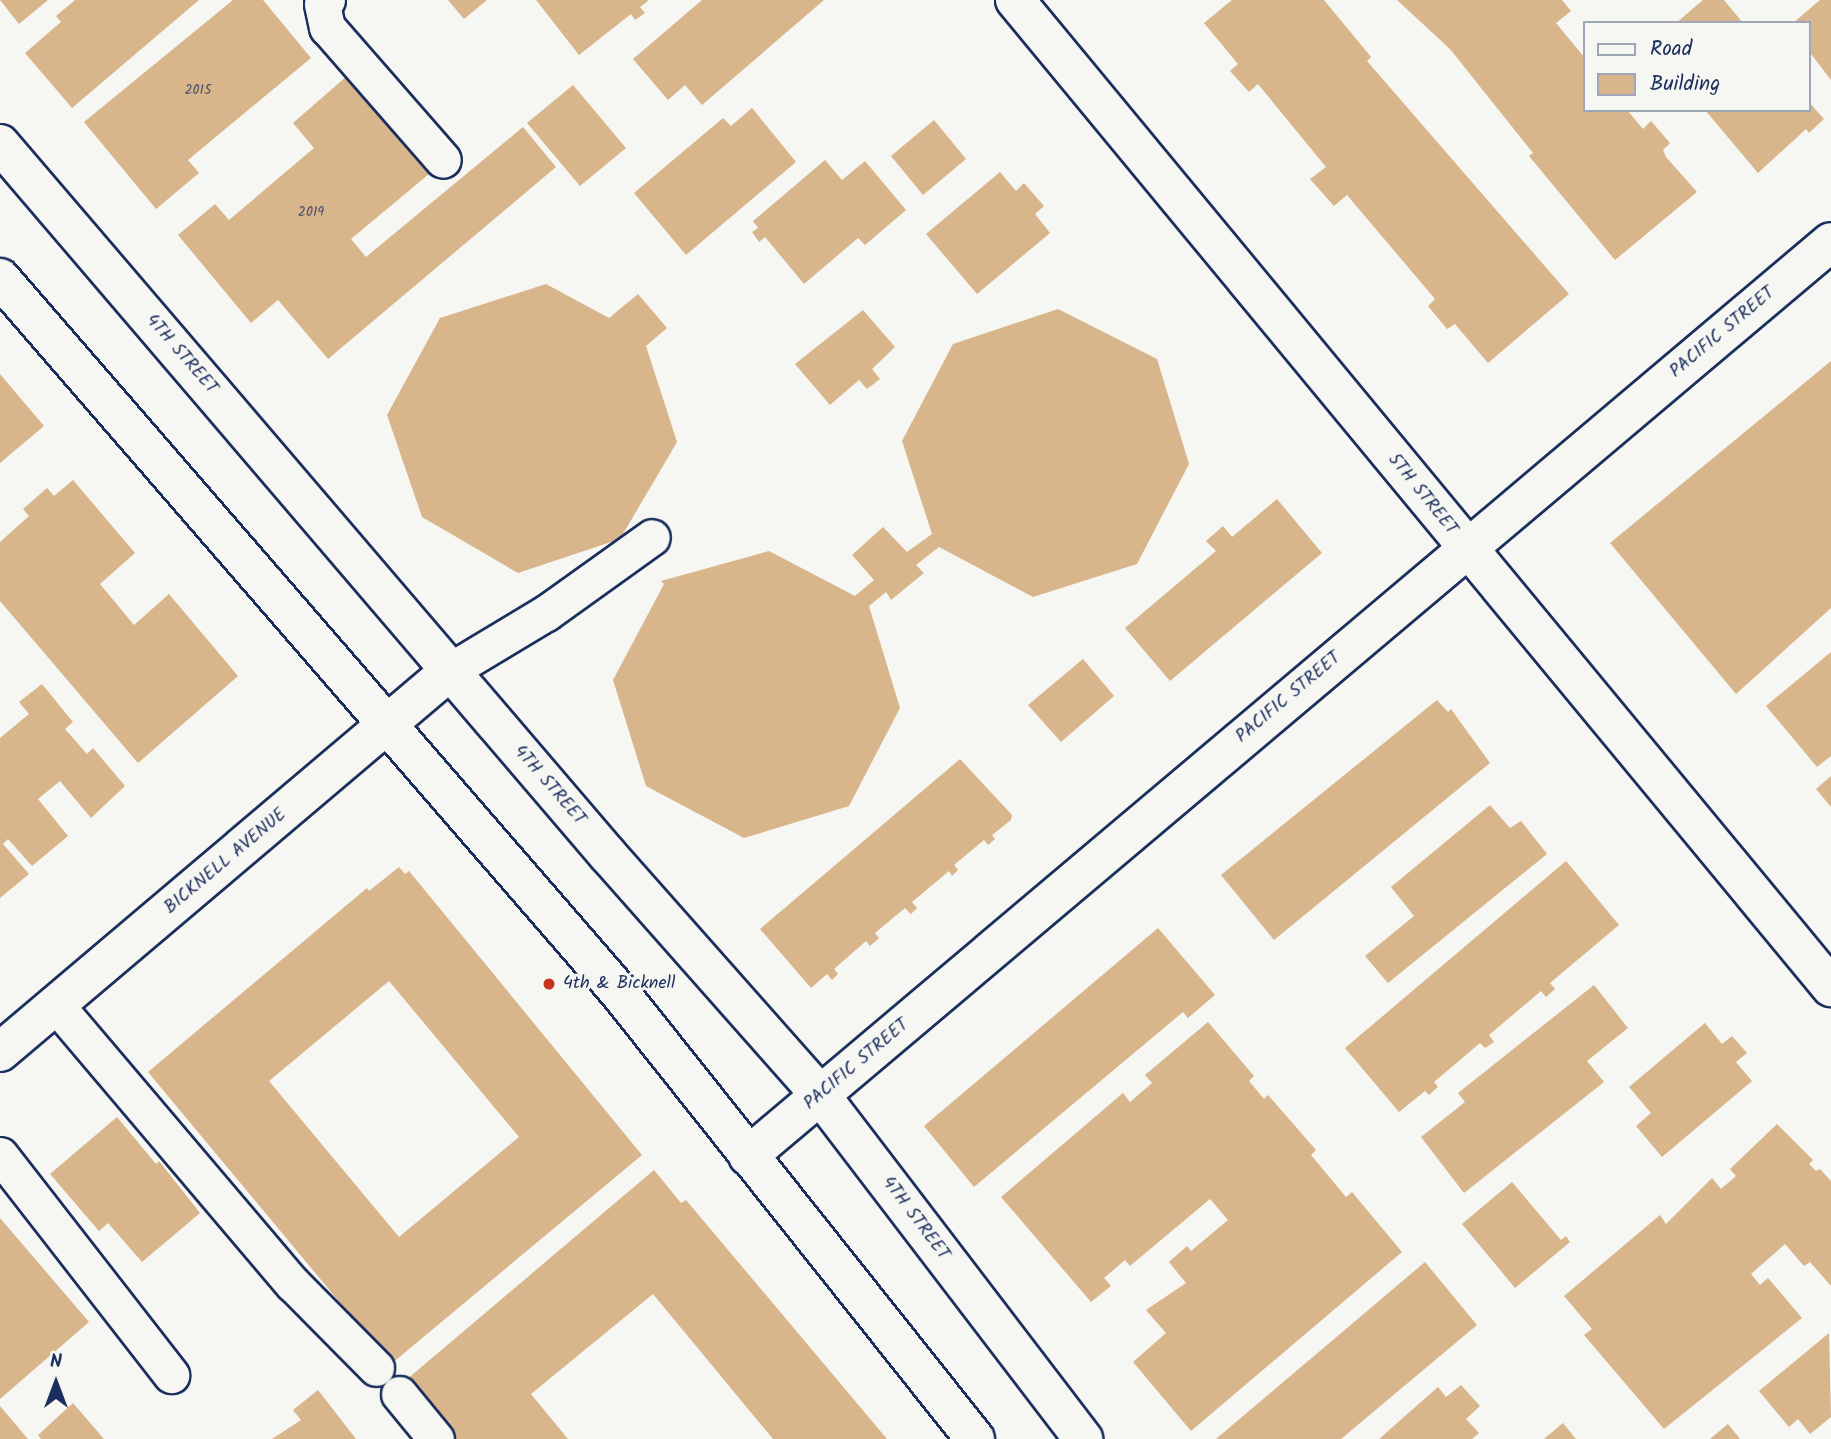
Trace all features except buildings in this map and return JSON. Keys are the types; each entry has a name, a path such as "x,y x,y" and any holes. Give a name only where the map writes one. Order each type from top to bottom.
{"street":[{"name":"5TH STREET","path":"1016,0 1831,987"},
{"name":"4TH STREET","path":"0,144 821,1096 1080,1438"},
{"name":"PACIFIC STREET","path":"748,1156 1465,547 1831,242"},
{"path":"0,278 620,993 975,1439"},
{"name":"BICKNELL AVENUE","path":"0,1052 451,670"}],"lane":[{"path":"327,0 322,4 327,27 443,160"},
{"path":"451,670 546,613 652,537"},
{"path":"56,1005 293,1284 376,1368"},
{"path":"0,1155 172,1375"},
{"path":"399,1394 436,1439"}],"place":[{"name":"4th & Bicknell","path":"549,984"}]}
